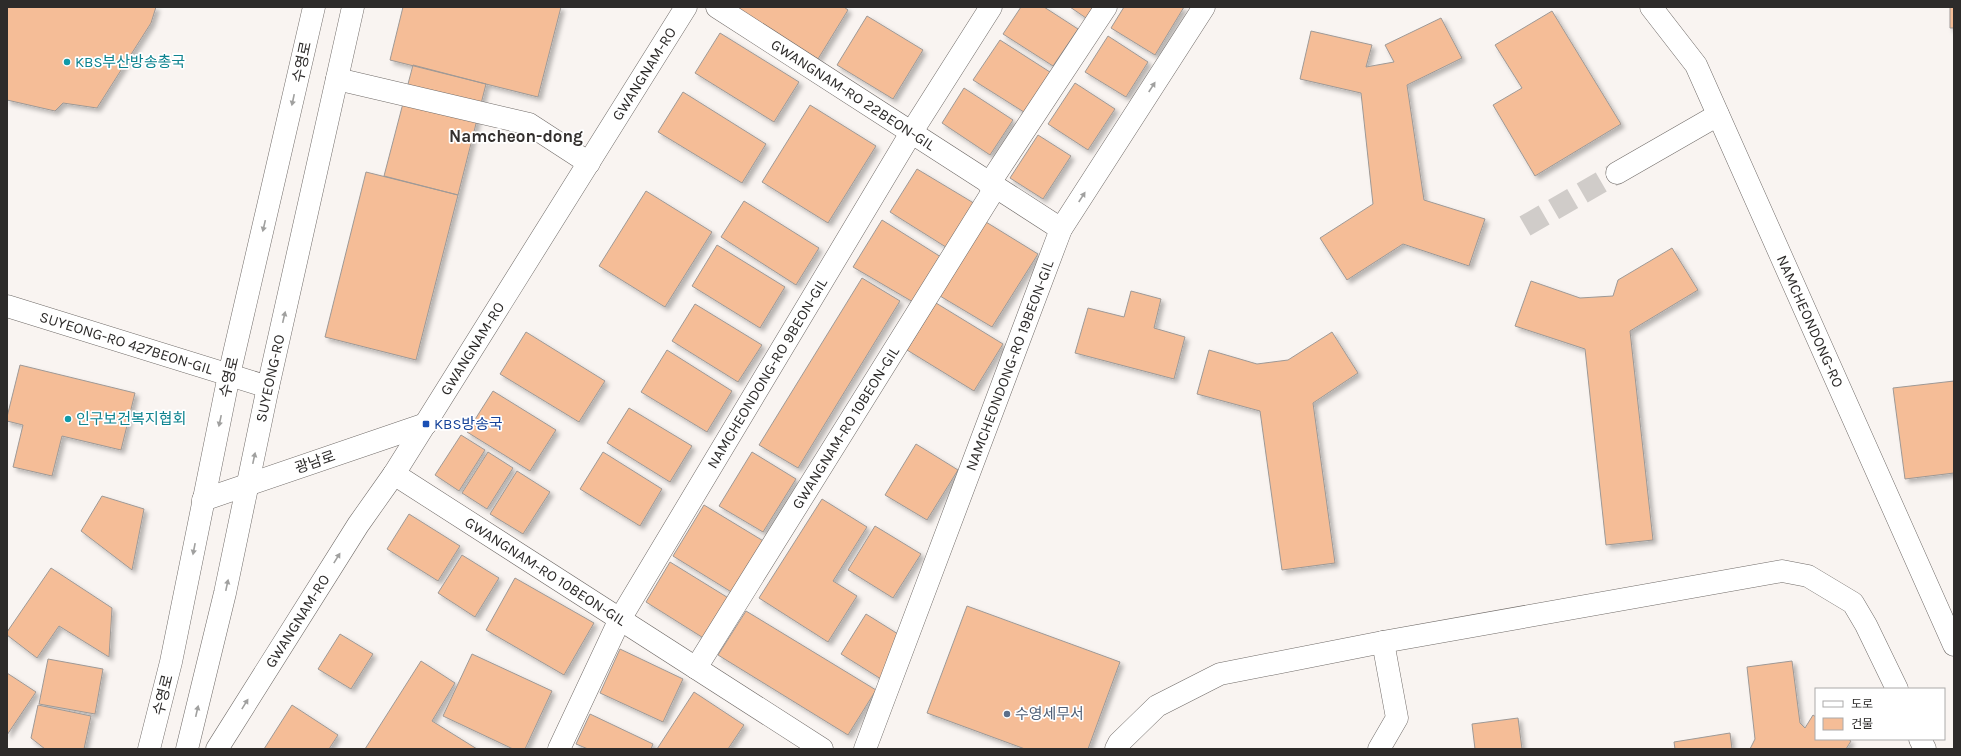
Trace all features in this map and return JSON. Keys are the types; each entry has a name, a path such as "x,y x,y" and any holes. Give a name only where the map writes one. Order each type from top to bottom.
{"street":[{"name":"수영로","path":"149,749 171,662 229,375 314,7"},
{"name":"SUYEONG-RO","path":"187,749 225,593 268,387 353,7"},
{"name":"GWANGNAM-RO","path":"217,749 358,525 394,474 426,424 686,7"},
{"name":"GWANGNAM-RO 22BEON-GIL","path":"717,7 992,186 1061,229"},
{"name":"NAMCHEONDONG-RO 9BEON-GIL","path":"559,749 620,619 911,133 991,7"},
{"path":"992,186 1106,7"},
{"name":"NAMCHEONDONG-RO 19BEON-GIL","path":"865,749 1061,229 1204,7"},
{"name":"NAMCHEONDONG-RO","path":"1651,7 1696,65 1954,645"},
{"path":"337,79 529,124 589,163"},
{"path":"1618,173 1718,116"},
{"name":"GWANGNAM-RO 10BEON-GIL","path":"696,668 992,186"},
{"name":"SUYEONG-RO 427BEON-GIL","path":"7,306 268,387"},
{"name":"광남로","path":"204,500 426,424"},
{"name":"GWANGNAM-RO 10BEON-GIL","path":"394,474 822,749"},
{"path":"1116,749 1119,742 1157,706 1220,674 1383,642 1782,571 1808,576 1853,604 1866,624 1897,688"},
{"path":"1379,749 1397,718 1383,642"},
{"path":"1920,740 1925,749"}],"building":[{"name":"KBS부산방송총국","path":"7,7 156,7 151,23 97,108 63,103 55,111 7,100"},
{"path":"403,7 561,7 538,97 390,60"},
{"path":"733,7 844,7 848,10 818,59"},
{"path":"1021,7 1044,7 1078,29 1053,66 1003,34"},
{"path":"1070,7 1093,7 1086,18"},
{"path":"1124,7 1184,7 1155,55 1111,28"},
{"path":"1950,7 1954,7 1954,28 1950,28"},
{"path":"1552,11 1621,124 1535,176 1493,105 1522,88 1495,45"},
{"path":"867,16 923,50 893,99 837,65"},
{"path":"1441,18 1462,58 1407,85 1424,200 1485,219 1469,266 1403,244 1347,280 1320,238 1373,204 1361,93 1300,79 1311,31 1372,45 1366,67 1394,62 1385,45"},
{"path":"720,33 799,82 774,122 695,73"},
{"path":"1108,36 1148,62 1126,97 1085,72"},
{"path":"1000,40 1053,74 1027,114 973,80"},
{"path":"413,65 486,84 458,195 384,176"},
{"path":"1075,83 1115,109 1088,150 1048,124"},
{"path":"964,88 1013,120 990,155 942,123"},
{"path":"683,92 766,144 742,183 658,132"},
{"path":"810,105 876,146 828,223 762,182"},
{"path":"1038,135 1071,156 1043,199 1010,178"},
{"path":"917,169 977,205 949,249 890,212"},
{"path":"366,172 458,195 416,360 325,337"},
{"path":"646,191 712,232 665,307 599,266"},
{"path":"744,201 819,248 796,285 721,237"},
{"path":"882,220 941,257 913,302 853,267"},
{"path":"986,222 1038,254 992,327 940,296"},
{"path":"717,245 785,287 760,328 692,286"},
{"path":"1672,248 1698,290 1630,331 1653,540 1606,545 1585,349 1515,326 1531,281 1580,298 1613,296 1618,280"},
{"path":"862,278 900,301 798,468 759,445"},
{"path":"1131,291 1161,299 1154,328 1185,337 1174,379 1075,353 1088,308 1124,317"},
{"path":"936,303 1003,344 974,391 907,350"},
{"path":"695,304 762,345 738,382 672,341"},
{"path":"526,332 605,381 579,422 500,374"},
{"path":"1332,332 1358,373 1313,403 1335,563 1282,570 1260,411 1197,394 1209,350 1257,364 1288,360"},
{"path":"667,350 732,391 707,432 641,392"},
{"name":"인구보건복지협회","path":"20,365 135,393 121,450 62,436 52,476 13,467 23,425 7,421 7,417"},
{"path":"1954,381 1954,473 1905,479 1893,388"},
{"path":"493,391 556,430 530,471 467,432"},
{"path":"629,408 692,446 670,482 607,443"},
{"path":"461,435 485,450 459,491 435,475"},
{"path":"916,444 958,470 927,520 885,495"},
{"path":"488,452 513,468 487,509 462,493"},
{"path":"603,452 662,489 640,526 580,489"},
{"path":"752,452 796,479 763,532 719,506"},
{"path":"517,471 550,492 523,534 490,514"},
{"path":"102,496 144,509 132,570 81,531"},
{"path":"822,499 867,527 833,581 857,596 828,642 759,598"},
{"path":"704,505 765,542 733,593 673,556"},
{"path":"409,514 460,546 438,581 387,549"},
{"path":"875,526 921,554 893,598 848,570"},
{"path":"462,555 499,578 475,617 438,593"},
{"path":"670,562 730,599 705,639 646,602"},
{"path":"51,568 112,608 109,657 59,626 37,658 7,635 7,632"},
{"path":"515,578 594,623 564,675 486,630"},
{"path":"967,606 1120,662 1088,749 1025,749 927,713"},
{"path":"746,611 876,690 848,735 718,655"},
{"path":"866,614 906,639 881,679 841,654"},
{"path":"340,634 373,654 351,689 318,669"},
{"path":"620,649 683,679 663,722 600,693"},
{"path":"472,654 552,691 525,749 513,749 443,716"},
{"path":"48,659 103,669 95,714 39,704"},
{"path":"421,661 455,683 432,721 477,749 365,749"},
{"path":"1792,661 1800,723 1805,728 1813,715 1815,716 1815,740 1850,740 1851,741 1846,749 1750,749 1755,739 1747,667"},
{"path":"7,673 36,692 7,735"},
{"path":"694,692 744,725 728,749 657,749"},
{"path":"38,705 91,716 84,749 45,749 31,738"},
{"path":"292,705 338,735 329,749 264,749"},
{"path":"590,714 653,744 651,749 588,749 576,744"},
{"path":"1518,718 1522,749 1475,749 1472,724"},
{"path":"1730,733 1732,749 1675,749 1674,742"}],"tunnel":[{"path":"1525,226 1617,173"}],"place":[{"name":"KBS부산방송총국","path":"67,62"},
{"name":"인구보건복지협회","path":"68,419"},
{"name":"KBS방송국","path":"426,424"},
{"name":"수영세무서","path":"1007,714"}],"district":[{"name":"Namcheon-dong","path":"516,136"}]}
